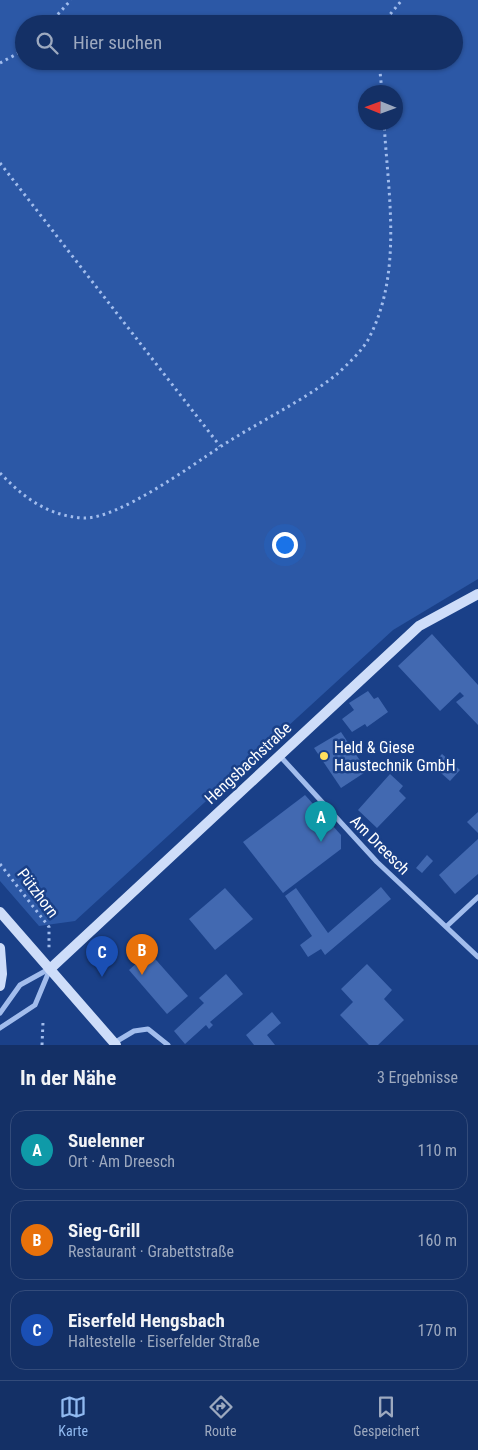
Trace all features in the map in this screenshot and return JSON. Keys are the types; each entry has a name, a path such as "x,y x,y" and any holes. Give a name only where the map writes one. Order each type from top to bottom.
{"street":[{"name":"Hengsbachstraße","path":"50,969 419,626 478,594"},
{"name":"Am Dreesch","path":"279,755 377,862 478,957"},
{"path":"447,926 478,897"},
{"path":"0,912 115,1044 134,1031 148,1030 168,1045"},
{"path":"0,948 2,974 0,986"},
{"path":"0,1013 20,986 50,969"},
{"path":"0,1028 35,1005 50,969"}],"path":[{"path":"57,15 71,0"},
{"path":"390,15 402,0"},
{"path":"0,63 15,55"},
{"path":"380,70 381,85"},
{"path":"0,473 16,490 49,512 85,518 108,513 187,471 220,446 269,418 337,374 368,340 383,305 392,253 384,130"},
{"path":"0,163 220,446"},
{"name":"Pützhorn","path":"0,864 49,927 50,969"},
{"path":"42,1045 43,1022"}],"shaded area":[{"path":"0,0 478,0 478,579 393,630 75,921 39,926 0,881"}],"building":[{"path":"432,634 478,685 478,725 456,702 464,696 460,692 440,711 398,666"},
{"path":"368,691 374,699 378,697 388,712 367,727 365,724 352,732 342,719 354,710 349,703"},
{"path":"341,732 367,771 341,788 314,748"},
{"path":"442,754 460,770 450,781 432,765"},
{"path":"390,774 403,786 399,791 406,798 377,828 358,810"},
{"path":"305,795 341,835 341,849 283,893 243,842"},
{"path":"478,812 478,833 467,822"},
{"path":"478,839 478,874 455,894 439,875"},
{"path":"427,855 433,861 422,873 416,868"},
{"path":"381,887 391,899 325,955 321,949 308,957 300,945 312,936 285,896 296,888 328,933"},
{"path":"225,888 253,919 215,950 189,919"},
{"path":"149,952 188,996 167,1014 129,970"},
{"path":"367,964 392,990 384,999 404,1020 378,1045 369,1045 340,1015 353,1002 341,989"},
{"path":"226,974 243,994 210,1022 213,1025 209,1029 206,1025 185,1044 174,1031 204,1003 199,998"},
{"path":"272,1012 281,1023 267,1035 275,1045 254,1045 246,1035"}],"place":[{"name":"Held & Giese Haustechnik GmbH","path":"324,756"},
{"name":"Suelenner","path":"321,842"},
{"name":"Sieg-Grill","path":"142,975"},
{"name":"Eiserfeld Hengsbach","path":"102,977"}]}
